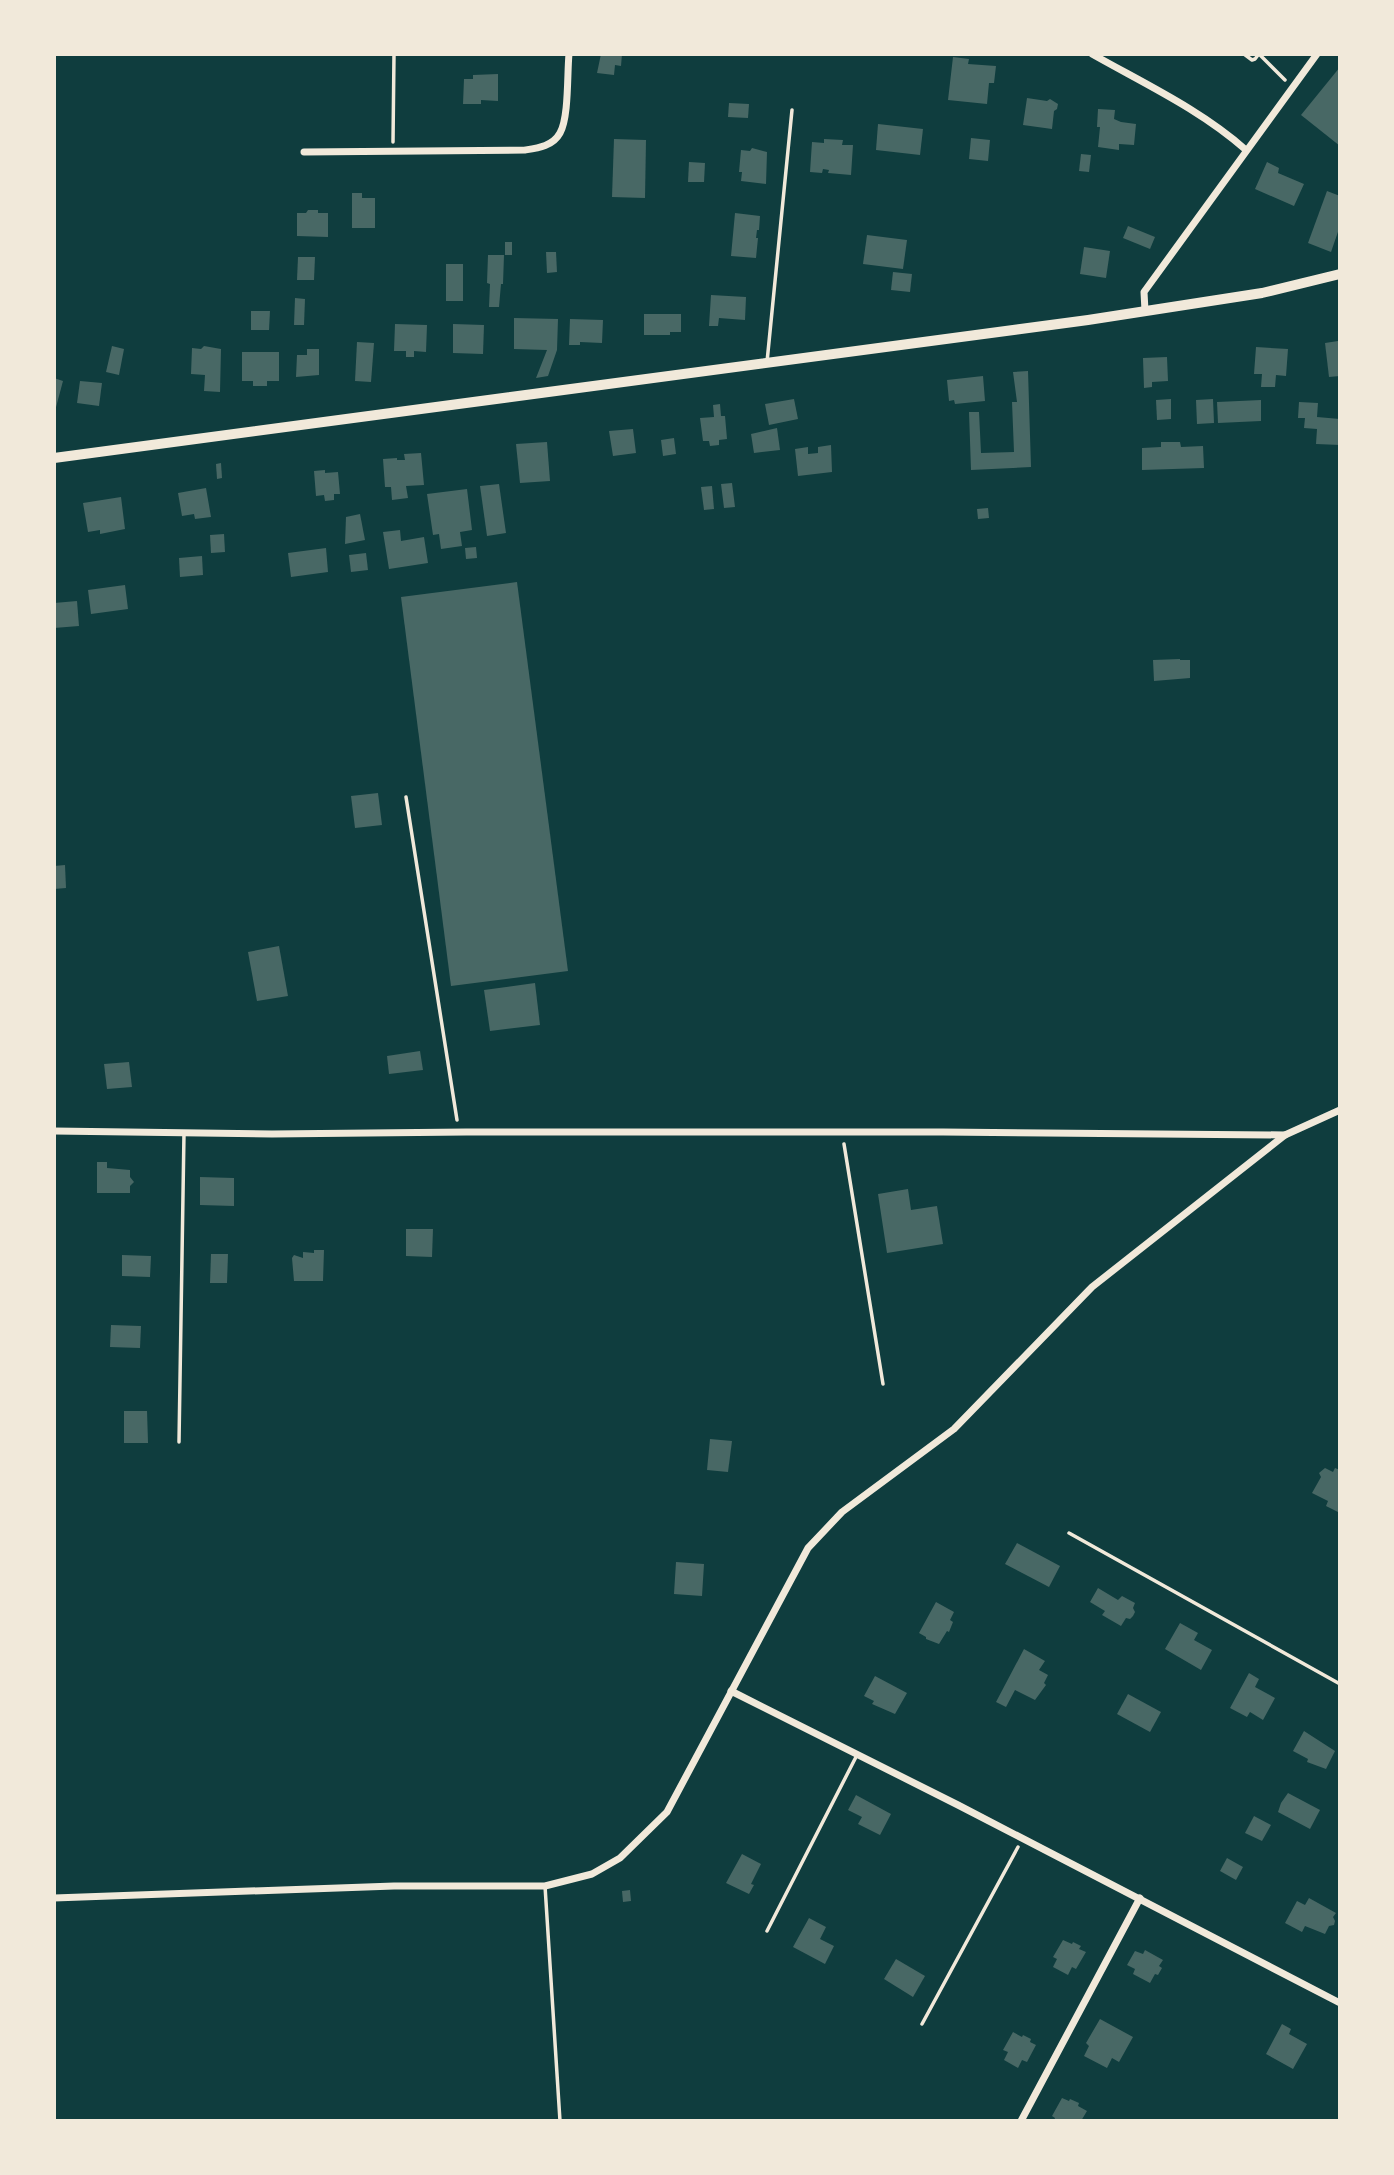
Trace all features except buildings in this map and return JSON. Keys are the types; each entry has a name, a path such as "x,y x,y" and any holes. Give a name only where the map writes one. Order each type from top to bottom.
{"street":[{"path":"304,152 525,150 545,146 559,135 564,117 569,54"},
{"path":"1092,54 1201,115 1246,150"},
{"path":"1144,311 1144,292 1317,54"},
{"path":"54,457 767,364 1144,311 1262,293 1340,274"},
{"path":"54,1898 394,1886 545,1886 592,1874 620,1858 667,1812 808,1548 842,1512 954,1429 1092,1287 1285,1135 1340,1110"},
{"path":"54,1131 272,1134 842,1132 1285,1135"},
{"path":"732,1691 1140,1898 1211,1938 1340,2003"},
{"path":"1021,2121 1140,1898"}],"lane":[{"path":"767,364 792,110"},
{"path":"179,1442 184,1133"},
{"path":"1069,1532 1340,1684"},
{"path":"767,1931 857,1754"},
{"path":"545,1886 560,2121"}],"path":[{"path":"393,151 394,54"},
{"path":"1245,55 1255,59 1259,54 1292,88"},
{"path":"406,797 459,1132"},
{"path":"842,1132 883,1384"},
{"path":"922,2024 1023,1838"}]}
